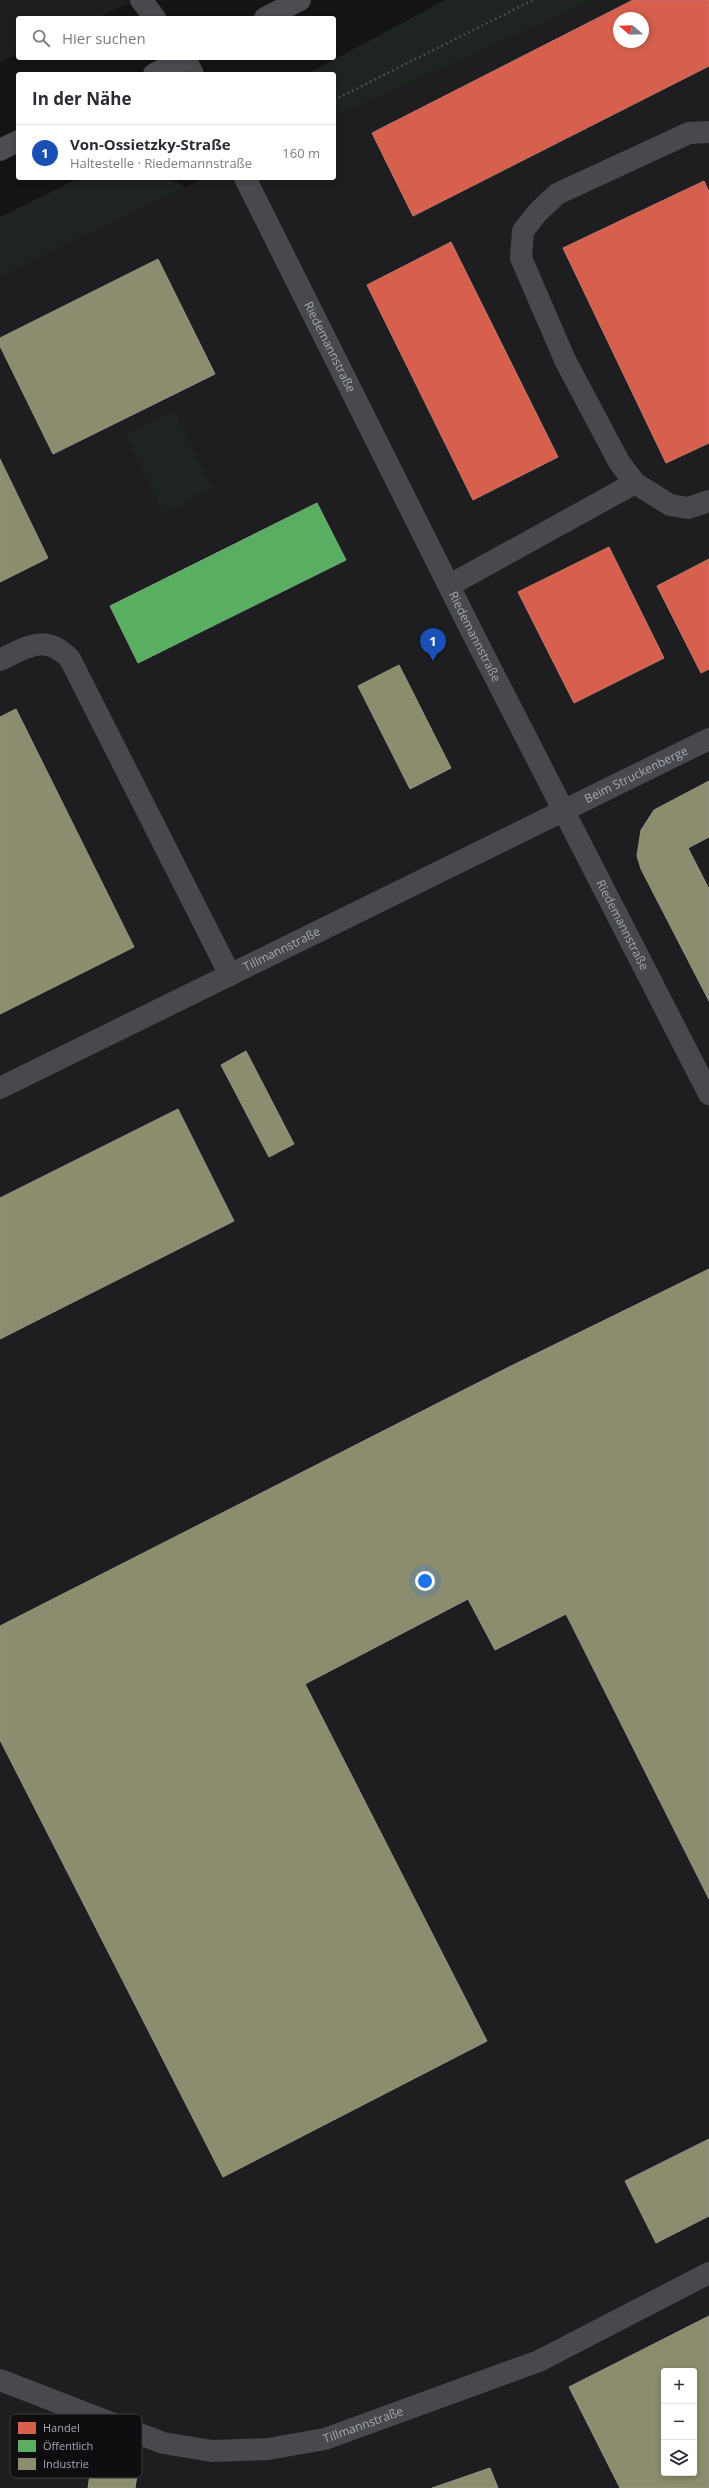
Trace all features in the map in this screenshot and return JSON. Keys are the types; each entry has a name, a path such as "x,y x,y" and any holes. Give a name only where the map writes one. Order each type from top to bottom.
{"main road":[{"path":"269,16 300,0"},
{"path":"158,72 182,60"},
{"path":"0,150 16,142"}],"street":[{"path":"141,0 153,16"},
{"path":"187,60 193,72"},
{"path":"709,132 689,134 557,194 537,213 523,231 521,258 565,360 619,462 635,483 670,504 688,508 709,501"},
{"name":"Riedemannstraße","path":"246,180 564,811 709,1094"},
{"path":"450,585 635,483"},
{"path":"0,660 30,646 41,644 57,648 70,659 230,975"},
{"name":"Beim Struckenberge","path":"564,811 709,739"},
{"name":"Tillmannstraße","path":"0,1088 564,811"},
{"name":"Tillmannstraße","path":"142,2435 163,2443 212,2451 268,2449 325,2439 539,2361 709,2273"},
{"name":"Tillmannstraße","path":"0,2380 88,2414"}],"path":[{"path":"336,99 533,0"}],"shaded area":[{"path":"0,0 136,0 101,16 16,16 16,55 0,62"},
{"path":"445,0 593,0 336,116 336,72 311,72 333,60 336,60 336,58"},
{"path":"593,0 709,0 709,2488 0,2488 0,277 200,180 336,180 336,116"},
{"path":"75,180 172,180 185,187 0,277 0,217"},
{"path":"175,411 212,488 163,513 125,435"}],"building: Handel":[{"path":"633,0 709,0 709,66 413,216 372,133"},
{"path":"704,181 709,192 709,443 666,463 563,248"},
{"path":"451,242 558,457 473,500 367,285"},
{"path":"609,547 664,658 574,703 518,592"},
{"path":"709,559 709,669 701,673 657,586"}],"building: Öffentlich":[{"path":"317,503 346,560 138,663 110,606"}],"building: Industrie":[{"path":"158,259 215,374 53,454 0,346 0,338"},
{"path":"0,459 48,558 0,582"},
{"path":"399,665 451,768 410,789 358,686"},
{"path":"16,709 134,947 0,1014 0,717"},
{"path":"709,781 709,837 688,848 709,889 709,1001 641,869 637,856 641,830 654,810"},
{"path":"246,1051 294,1144 269,1157 221,1065"},
{"path":"178,1109 234,1221 0,1339 0,1198"},
{"path":"709,1269 709,1899 566,1614 495,1650 468,1599 305,1684 487,2041 223,2177 0,1740 0,1626 509,1367"},
{"path":"709,2139 709,2216 656,2243 625,2181"},
{"path":"709,2316 709,2488 620,2488 569,2387"},
{"path":"490,2468 498,2488 432,2488"},
{"path":"89,2478 137,2478 135,2488 88,2488"}],"place":[{"name":"Von-Ossietzky-Straße","path":"433,661"}]}
